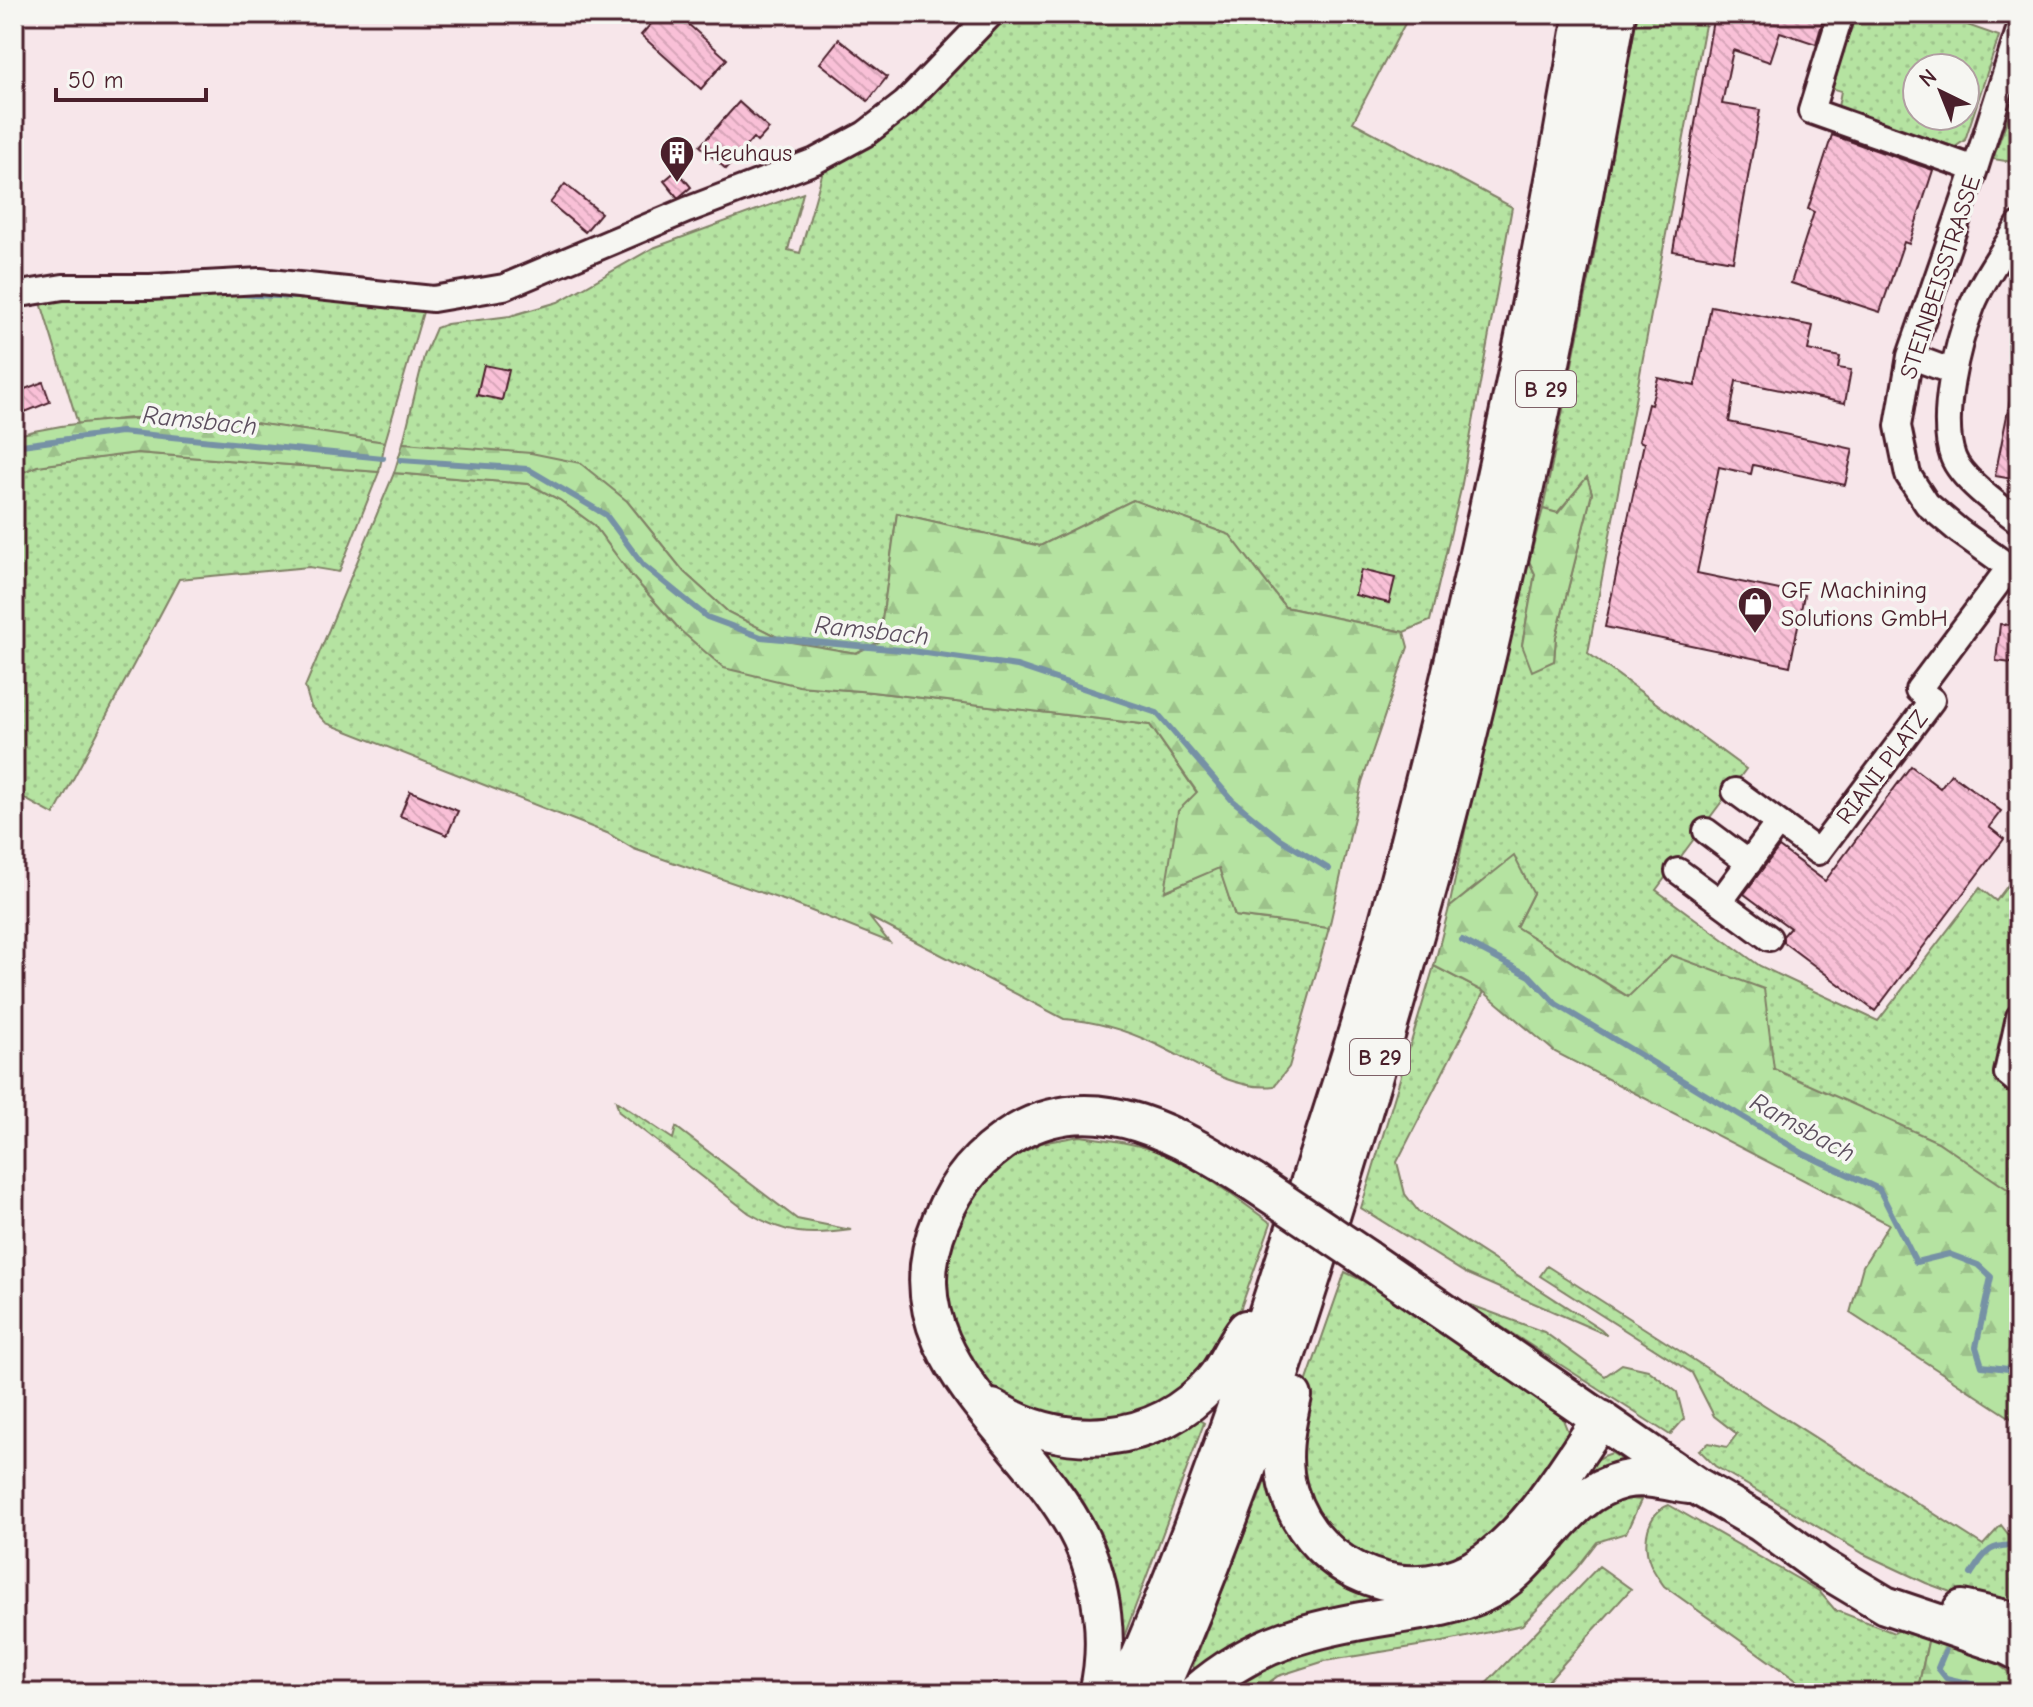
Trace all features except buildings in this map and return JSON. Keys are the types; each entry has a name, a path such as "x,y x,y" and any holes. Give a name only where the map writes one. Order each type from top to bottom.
{"highway":[{"name":"B 29","path":"1124,1693 1213,1476 1272,1301 1371,984 1437,724 1502,441 1557,171 1583,14"},
{"name":"B 29","path":"1158,1693 1241,1491 1290,1349 1376,1071 1462,762 1534,448 1588,182 1617,14"},
{"path":"1098,1693 1104,1653 1103,1630 1099,1594 1090,1559 1057,1497 951,1363 934,1326 930,1306 929,1266 938,1227 955,1189 970,1170 1000,1143 1018,1132 1059,1117 1102,1115 1137,1121 1159,1129 1254,1183 1697,1486 1761,1523 1820,1566 1885,1605 2019,1652"},
{"path":"975,1395 1012,1419 1053,1434 1097,1437 1140,1429 1179,1410 1197,1397 1226,1364 1243,1332 1272,1301"},
{"path":"1290,1349 1295,1386 1284,1437 1284,1464 1288,1490 1297,1514 1324,1550 1357,1572 1382,1582 1432,1585 1462,1575 1486,1562 1524,1526 1601,1419"},
{"path":"1196,1693 1234,1663 1293,1635 1435,1608 1485,1592 1505,1580 1532,1556 1587,1497 1606,1486 1642,1478 1697,1486"},
{"path":"1761,1523 1805,1535 1894,1584 1933,1600 2019,1622"}],"street":[{"path":"14,295 63,287 150,287 260,281 433,299 504,287 687,210 815,161 865,134 905,103 991,14"},
{"path":"1841,14 1811,111 1975,169"},
{"name":"STEINBEISSTRASSE","path":"2014,571 1927,504 1908,475 1898,426 1910,356 2019,30"},
{"path":"2019,225 1973,304 1953,372 1948,416 1953,458 1981,492 2019,521"},
{"path":"1931,289 1973,304"},
{"path":"1910,356 1953,372"},
{"name":"RIANI PLATZ","path":"1778,823 1818,852 1932,700 1918,690 2014,571"},
{"path":"1720,902 1778,823 1735,791"},
{"path":"1706,831 1749,863"},
{"path":"1678,871 1769,938"},
{"path":"2019,1017 2007,1073 2019,1083"}],"green space":[{"path":"1007,14 1410,14 1353,122 1512,207 1461,489 1430,621 1404,632 1285,607 1230,535 1133,500 1040,546 897,513 879,642 856,653 785,641 728,612 684,572 627,501 466,450 403,443 424,356 436,328 510,316 558,302 653,248 803,193 788,250 800,253 825,164 960,57"},
{"path":"1636,14 1707,14 1588,653 1746,769 1656,890 1760,966 1878,1021 1980,888 1996,901 2014,877 2019,878 2019,988 2014,993 1996,1072 2019,1090 2019,1197 1810,1087 1629,997 1516,927 1533,893 1481,882 1449,908 1477,773 1529,561 1535,574 1522,645 1554,661 1556,637 1592,493 1587,478 1557,513 1543,509 1593,260"},
{"path":"1846,14 1936,14 1999,36 1981,91 1981,52 1901,52 1901,129 1838,107 1841,91 1824,86"},
{"path":"2019,87 2019,163 1993,159"},
{"path":"1911,132 1968,132 1965,140 1955,147"},
{"path":"257,290 419,306 423,312 385,442 213,417 131,418 78,424 39,296"},
{"path":"214,417 385,442 379,472 137,453 37,466 14,476 14,436 88,422"},
{"path":"403,443 531,453 580,463 627,501 684,572 728,612 785,641 856,653 879,642 897,513 1040,546 1133,500 1230,535 1285,607 1404,632 1408,647 1362,782 1329,928 1235,916 1219,868 1165,891 1178,811 1197,792 1150,725 799,686 724,668 681,631 631,575 594,525 560,500 529,484 394,473"},
{"path":"137,453 379,472 339,572 309,567 179,579 54,815 14,793 14,476 37,466"},
{"path":"394,473 529,484 560,500 594,525 631,575 681,631 799,686 1150,725 1197,793 1166,891 1219,867 1235,916 1329,928 1289,1067 1274,1086 1242,1084 1227,1079 1132,1034 1098,1024 1064,1019 869,917 889,942 789,902 634,849 607,833 326,723 311,707 305,687"},
{"path":"1587,477 1592,493 1556,637 1554,661 1532,671 1522,645 1535,574 1529,561 1543,509 1558,513"},
{"path":"1514,856 1533,893 1516,927 1628,997 1671,955 1764,989 1774,1069 1938,1142 2019,1197 2019,1426 1850,1313 1863,1266 1889,1224 1555,1052 1484,992 1434,966 1449,908"},
{"path":"1434,966 1484,992 1397,1162 1405,1194 1418,1211 1607,1335 1465,1273 1361,1208"},
{"path":"616,1101 673,1139 676,1127 797,1219 851,1230 823,1233 786,1230 749,1213 619,1112"},
{"path":"1080,1136 1135,1145 1166,1155 1207,1178 1271,1223 1229,1341 1166,1404 1125,1419 1083,1424 1040,1416 1003,1397 974,1368 953,1335 943,1294 944,1254 975,1190 1004,1162 1041,1143"},
{"path":"1547,1266 1983,1545 2001,1525 2019,1548 2019,1608 1956,1594 1926,1583 1864,1554 1715,1466 1699,1450 1709,1443 1727,1447 1737,1434 1714,1416 1692,1373 1540,1276"},
{"path":"1345,1272 1376,1287 1562,1417 1570,1437 1537,1495 1460,1564 1375,1572 1304,1506 1298,1406"},
{"path":"1463,1302 1544,1332 1605,1376 1622,1364 1648,1370 1677,1392 1684,1419 1670,1435"},
{"path":"1194,1417 1204,1423 1116,1658 1027,1435"},
{"path":"1612,1453 1643,1473 1612,1478 1588,1488 1570,1502 1524,1554 1483,1584 1422,1604 1323,1618 1296,1625 1254,1642 1203,1674 1193,1666 1269,1471 1287,1523 1320,1565 1351,1584 1372,1592 1415,1598 1457,1591 1496,1571 1524,1546 1578,1476 1593,1462"},
{"path":"1612,1497 1641,1500 1626,1533 1597,1542 1576,1569 1522,1625 1443,1642 1325,1661 1278,1676 1254,1693 1217,1693 1236,1678"},
{"path":"1669,1505 1819,1591 1835,1610 1894,1633 1903,1628 1929,1637 1917,1693 1814,1693 1664,1586 1654,1572 1646,1546 1651,1521"},
{"path":"1599,1566 1631,1589 1537,1693 1477,1693"},
{"path":"1929,1637 1986,1655 2015,1677 2016,1693 1917,1693"}],"waterway":[{"path":"236,294 297,297"},
{"name":"Ramsbach","path":"14,446 121,432 383,458"},
{"name":"Ramsbach","path":"401,460 528,469 606,515 643,565 707,617 761,637 912,651 1017,666 1157,713 1232,800 1280,839 1329,869"},
{"name":"Ramsbach","path":"1462,940 1530,976 1556,1004 1804,1154 1879,1189 1916,1262 1949,1254 1978,1265 1991,1277 1976,1347 1982,1366 2008,1369 2019,1364"},
{"name":"Ramsbach","path":"1971,1574 1995,1547 2019,1546"},
{"name":"Ramsbach","path":"1945,1651 1938,1668 1946,1678 1979,1686 1982,1693"}],"place":[{"name":"Heuhaus","path":"677,184"},
{"name":"GF Machining Solutions GmbH","path":"1755,635"}]}
